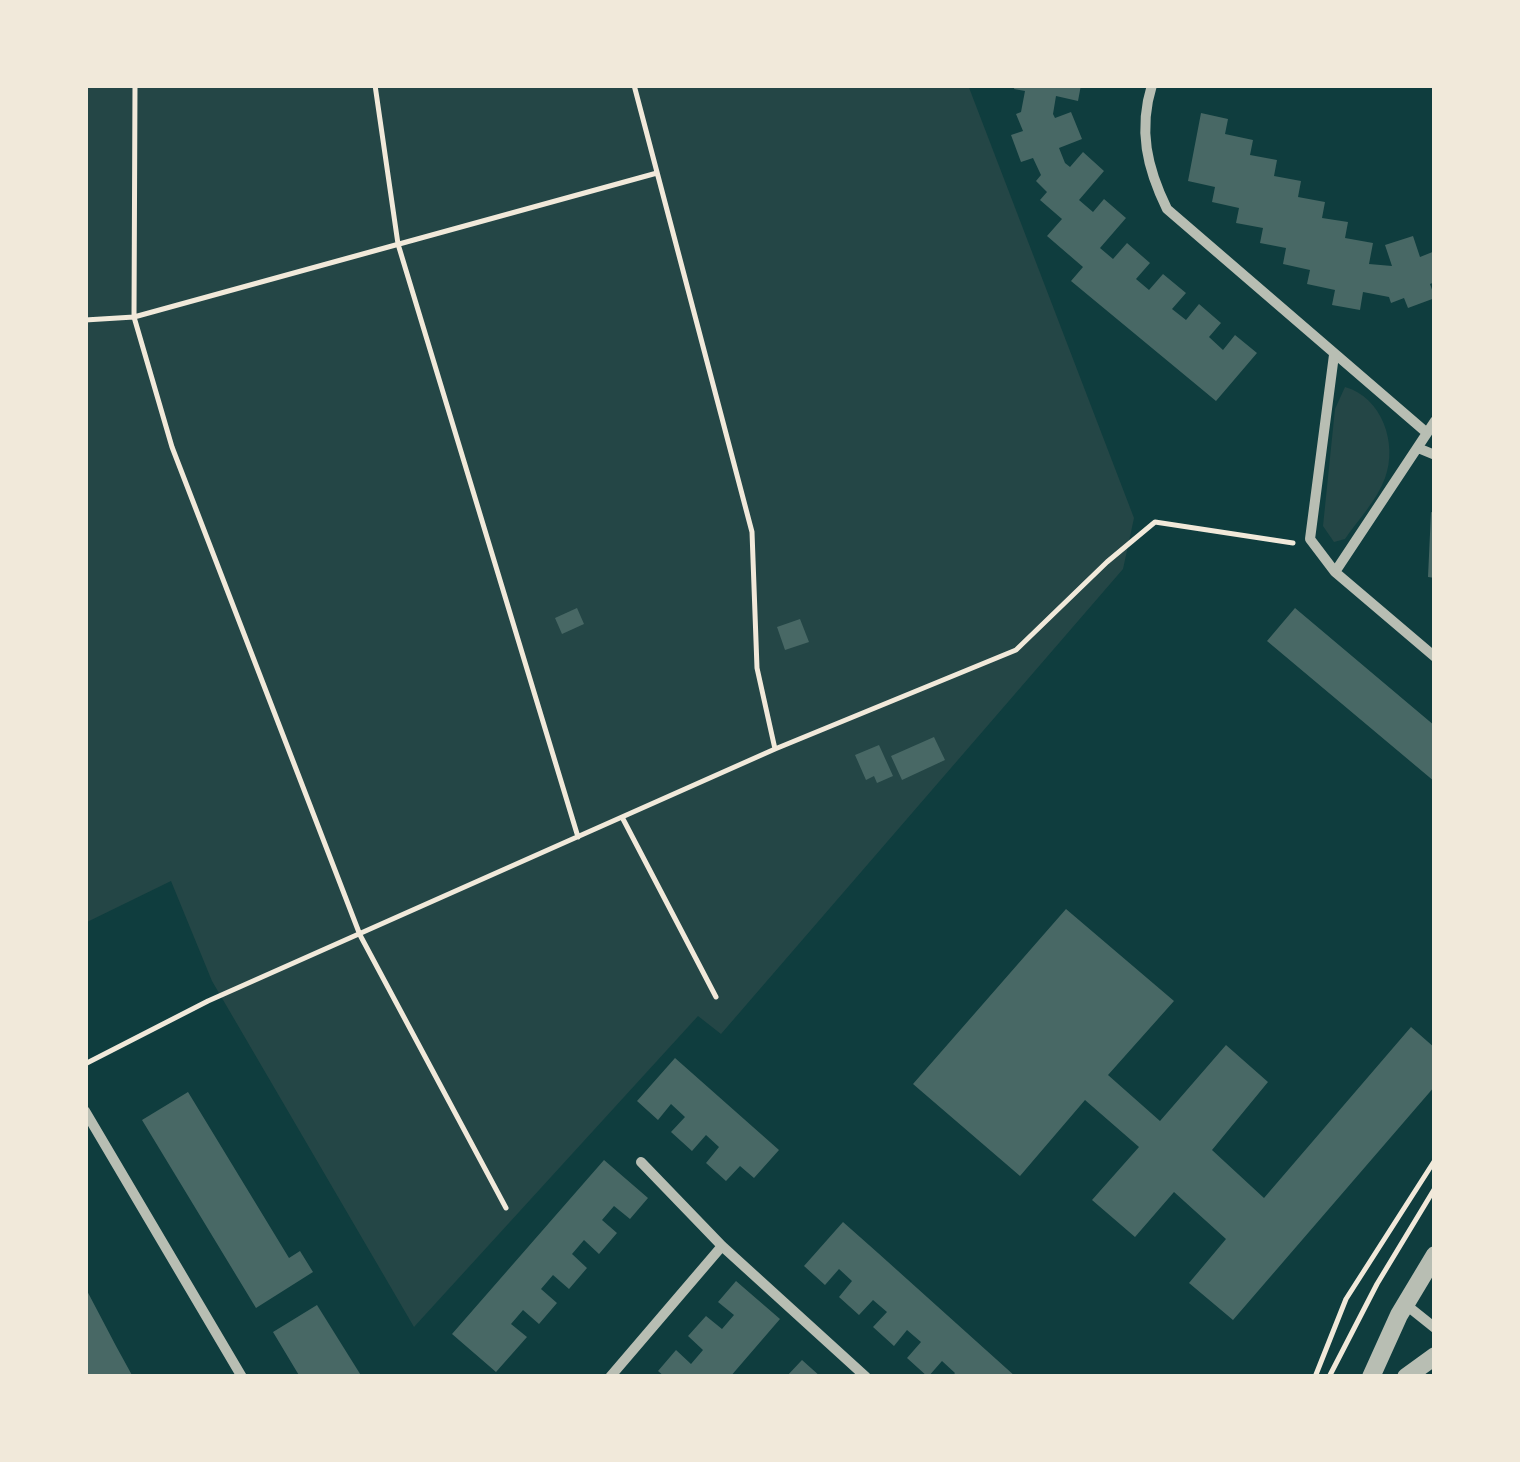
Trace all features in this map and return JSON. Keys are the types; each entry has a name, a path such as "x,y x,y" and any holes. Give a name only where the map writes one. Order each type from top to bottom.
{"street":[{"path":"1152,85 1143,128 1148,170 1166,209 1427,433"},
{"path":"1334,356 1310,539 1335,572 1435,657"},
{"path":"1335,572 1435,421"},
{"path":"1418,448 1435,455"},
{"path":"85,1111 242,1377"},
{"path":"641,1162 722,1246 866,1377"},
{"path":"610,1377 722,1246"},
{"path":"1371,1377 1405,1304 1435,1255"},
{"path":"1405,1304 1435,1328"},
{"path":"1406,1377 1435,1356"}],"path":[{"path":"136,85 134,317 172,447 360,935 506,1208"},
{"path":"375,85 398,244 578,837"},
{"path":"634,85 752,532 757,668 775,748"},
{"path":"85,320 134,317 658,172"},
{"path":"85,1064 208,1001 775,748 1016,650 1107,562 1155,522 1293,543 1310,539"},
{"path":"622,817 716,998"},
{"path":"1315,1377 1346,1299 1435,1160"},
{"path":"1329,1377 1377,1284 1435,1188"}],"shaded area":[{"path":"85,85 968,85 1134,518 1123,569 721,1034 698,1016 414,1327 212,981 171,881 85,923"},
{"path":"1345,387 1358,392 1377,411 1388,437 1389,465 1367,510 1345,539 1334,542 1323,526 1335,409"}],"building":[{"path":"1015,85 1081,85 1078,101 1056,96 1053,114 1055,118 1071,112 1082,139 1059,148 1065,163 1070,167 1083,152 1104,171 1079,200 1093,212 1104,199 1126,218 1100,248 1113,259 1127,243 1150,263 1136,279 1149,290 1163,274 1186,293 1172,309 1186,320 1199,304 1221,323 1209,337 1223,350 1235,335 1257,353 1216,401 1071,281 1083,267 1047,236 1062,219 1040,200 1047,192 1036,181 1041,175 1033,158 1021,162 1011,135 1023,131 1016,114 1021,112 1025,91 1014,89"},
{"path":"1201,113 1228,119 1225,134 1253,140 1250,155 1277,160 1274,176 1301,181 1298,197 1325,202 1322,218 1348,222 1345,238 1373,243 1369,264 1392,266 1385,245 1413,236 1420,257 1435,251 1435,282 1430,284 1435,298 1408,308 1404,298 1391,303 1389,297 1363,292 1360,310 1332,305 1335,290 1307,284 1310,270 1283,264 1286,248 1260,243 1263,228 1236,223 1239,208 1212,202 1215,187 1188,181"},
{"path":"1431,512 1435,513 1435,578 1428,577"},
{"path":"577,608 584,624 562,634 555,618"},
{"path":"1295,608 1435,726 1435,782 1267,641"},
{"path":"800,619 809,642 785,650 777,627"},
{"path":"934,737 945,760 902,780 891,756"},
{"path":"879,745 893,776 877,783 874,776 866,780 855,755"},
{"path":"1066,909 1174,1001 1108,1075 1160,1121 1226,1045 1268,1082 1212,1150 1264,1198 1411,1027 1435,1048 1435,1086 1233,1320 1189,1283 1226,1239 1174,1192 1135,1237 1092,1200 1139,1147 1085,1100 1020,1176 913,1084"},
{"path":"675,1058 779,1150 754,1178 740,1166 726,1181 706,1163 719,1147 706,1135 692,1151 671,1132 685,1117 671,1104 658,1120 637,1101"},
{"path":"188,1092 289,1258 300,1251 313,1272 256,1308 142,1120"},
{"path":"604,1160 648,1198 630,1219 614,1206 602,1220 617,1233 599,1254 584,1240 572,1254 587,1268 569,1289 553,1275 541,1289 557,1303 539,1324 523,1310 511,1324 527,1337 496,1372 452,1334"},
{"path":"843,1222 1016,1377 952,1377 955,1373 942,1361 928,1377 907,1358 921,1342 907,1330 894,1346 873,1327 887,1312 873,1300 859,1315 839,1297 852,1281 839,1269 825,1285 804,1266"},
{"path":"736,1281 780,1319 730,1377 665,1377 658,1371 676,1350 691,1364 703,1350 688,1336 706,1316 722,1329 734,1315 718,1302"},
{"path":"85,1287 116,1346 133,1377 85,1377"},
{"path":"317,1305 362,1377 300,1377 273,1332"},
{"path":"802,1360 821,1377 786,1377"}]}
